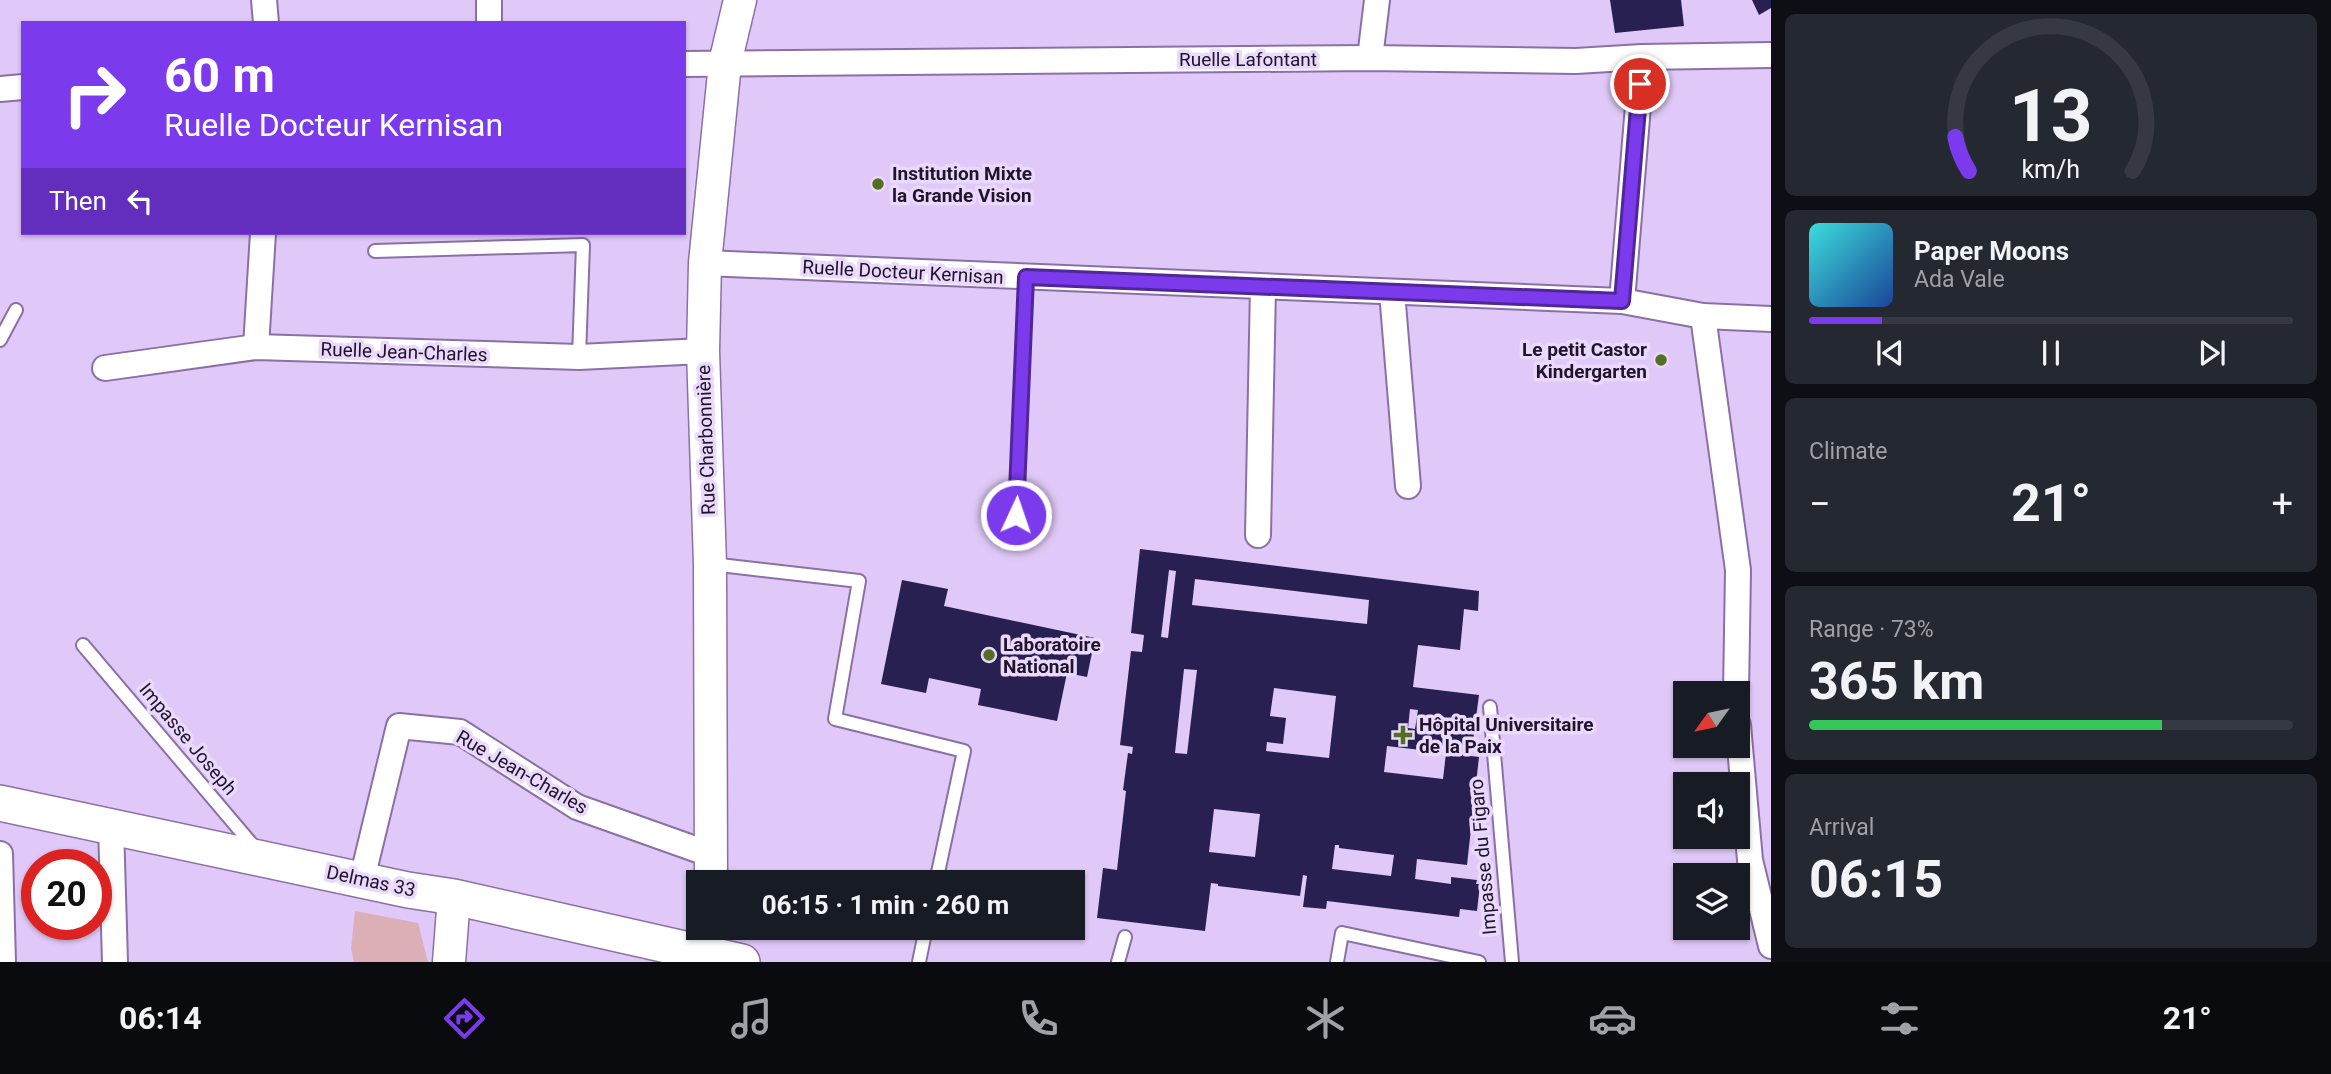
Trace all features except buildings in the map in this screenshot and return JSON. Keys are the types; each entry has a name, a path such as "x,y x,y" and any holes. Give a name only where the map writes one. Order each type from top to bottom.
{"main road":[{"name":"Delmas 33","path":"0,803 454,897 708,941 742,962"}],"street":[{"path":"264,0 266,21"},
{"path":"489,0 489,21"},
{"name":"Rue Charbonnière","path":"712,868 705,263 725,63 740,0"},
{"path":"1370,58 1377,0"},
{"name":"Ruelle Lafontant","path":"686,64 1370,58 1576,61 1771,55"},
{"path":"1622,301 1642,57"},
{"path":"0,89 21,87"},
{"path":"256,347 263,235"},
{"name":"Ruelle Docteur Kernisan","path":"705,263 1622,301 1703,316 1771,319"},
{"path":"1258,535 1263,287"},
{"path":"1392,292 1408,486"},
{"path":"1703,316 1738,570 1736,681"},
{"name":"Ruelle Jean-Charles","path":"106,368 256,347 579,356 704,351"},
{"name":"Rue Jean-Charles","path":"362,879 399,726 460,732 576,807 712,868"},
{"path":"1741,758 1750,860 1771,946"},
{"path":"111,826 115,962"},
{"path":"0,854 3,962"},
{"path":"449,962 454,897"}],"lane":[{"path":"374,251 583,245 579,356"},
{"path":"1016,515 1026,277"},
{"path":"0,340 16,310"},
{"path":"710,564 859,581 835,719 964,751 939,870"},
{"name":"Impasse Joseph","path":"83,645 262,858"},
{"name":"Impasse du Figaro","path":"1490,707 1512,962"},
{"path":"1338,962 1342,933 1479,962"},
{"path":"1118,962 1125,937"},
{"path":"919,962 924,940"}],"shaded area":[{"path":"355,911 418,923 428,962 354,962 351,949"}],"place":[{"name":"Institution Mixte la Grande Vision","path":"878,184"},
{"name":"Le petit Castor Kindergarten","path":"1661,360"},
{"name":"Laboratoire National","path":"989,655"},
{"name":"Hôpital Universitaire de la Paix","path":"1403,735"}],"route":[{"path":"1016,515 1026,277 1622,301 1640,84"}]}
